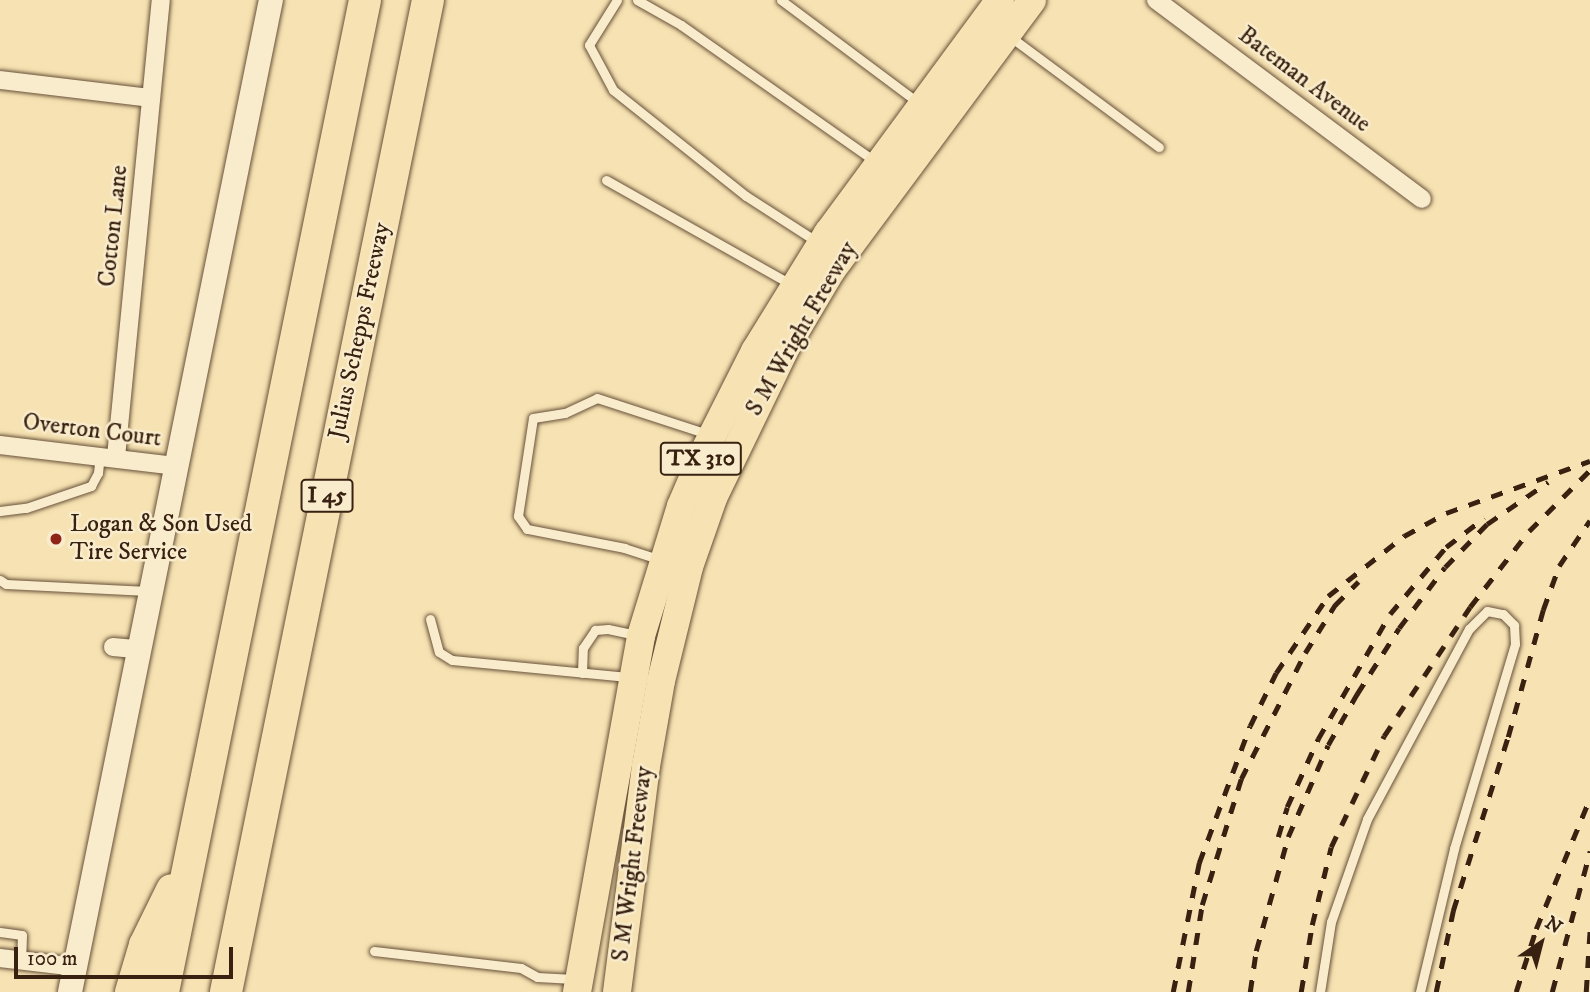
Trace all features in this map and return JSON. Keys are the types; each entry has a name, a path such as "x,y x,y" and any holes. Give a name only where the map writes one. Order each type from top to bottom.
{"highway":[{"name":"I 45","path":"163,992 365,0"},
{"name":"Julius Schepps Freeway","path":"226,992 428,0"},
{"path":"131,992 145,945 192,848"},
{"path":"241,916 241,992"}],"main road":[{"path":"71,992 125,648 150,591 271,0"},
{"name":"S M Wright Freeway","path":"617,992 646,766 661,681 689,567 713,498 787,345 831,271 1032,0"},
{"name":"S M Wright Freeway","path":"578,986 632,677 641,636 681,506 712,435 755,351 793,286 820,244 993,5"}],"street":[{"name":"Cotton Lane","path":"108,456 162,0"},
{"name":"Bateman Avenue","path":"1156,0 1422,199"},
{"path":"0,80 151,98"},
{"name":"Overton Court","path":"0,444 177,466"},
{"path":"0,958 76,967"}],"lane":[{"path":"617,0 589,45 612,90 746,196 820,244"},
{"path":"637,0 681,25 878,163"},
{"path":"781,0 922,105"},
{"path":"1007,34 1159,147"},
{"path":"606,180 793,286"},
{"path":"663,560 625,548 527,529 518,516 533,418 565,413 597,398 712,435"},
{"path":"0,511 26,508 91,486 108,456"},
{"path":"0,580 6,584 150,591"},
{"path":"1320,992 1331,922 1367,819 1469,629 1487,611 1503,614 1514,625 1515,644 1454,849 1420,992"},
{"path":"430,619 439,652 452,660 632,677"},
{"path":"582,673 583,648 595,630 608,629 641,636"},
{"path":"0,932 22,935 21,960"},
{"path":"374,951 521,968 537,977 578,986"}],"railway":[{"path":"1173,992 1199,863 1250,726 1276,673 1328,596 1404,536 1446,513 1590,461"},
{"path":"1301,992 1312,925 1331,847 1384,736 1470,607 1529,531 1590,470"},
{"path":"1250,992 1256,951 1288,837 1328,745 1357,694 1399,628 1445,567 1487,524 1548,482"},
{"path":"1278,837 1287,807 1318,739 1390,614 1446,547 1484,518"},
{"path":"1436,992 1453,911 1508,737 1543,610 1559,566 1590,520"},
{"path":"1188,992 1202,905 1241,779 1305,653 1335,605 1358,582"},
{"path":"1516,992 1536,929 1590,798"},
{"path":"1552,992 1590,851"},
{"path":"1586,992 1590,928"}],"place":[{"name":"Logan & Son Used Tire Service","path":"56,539"}]}
